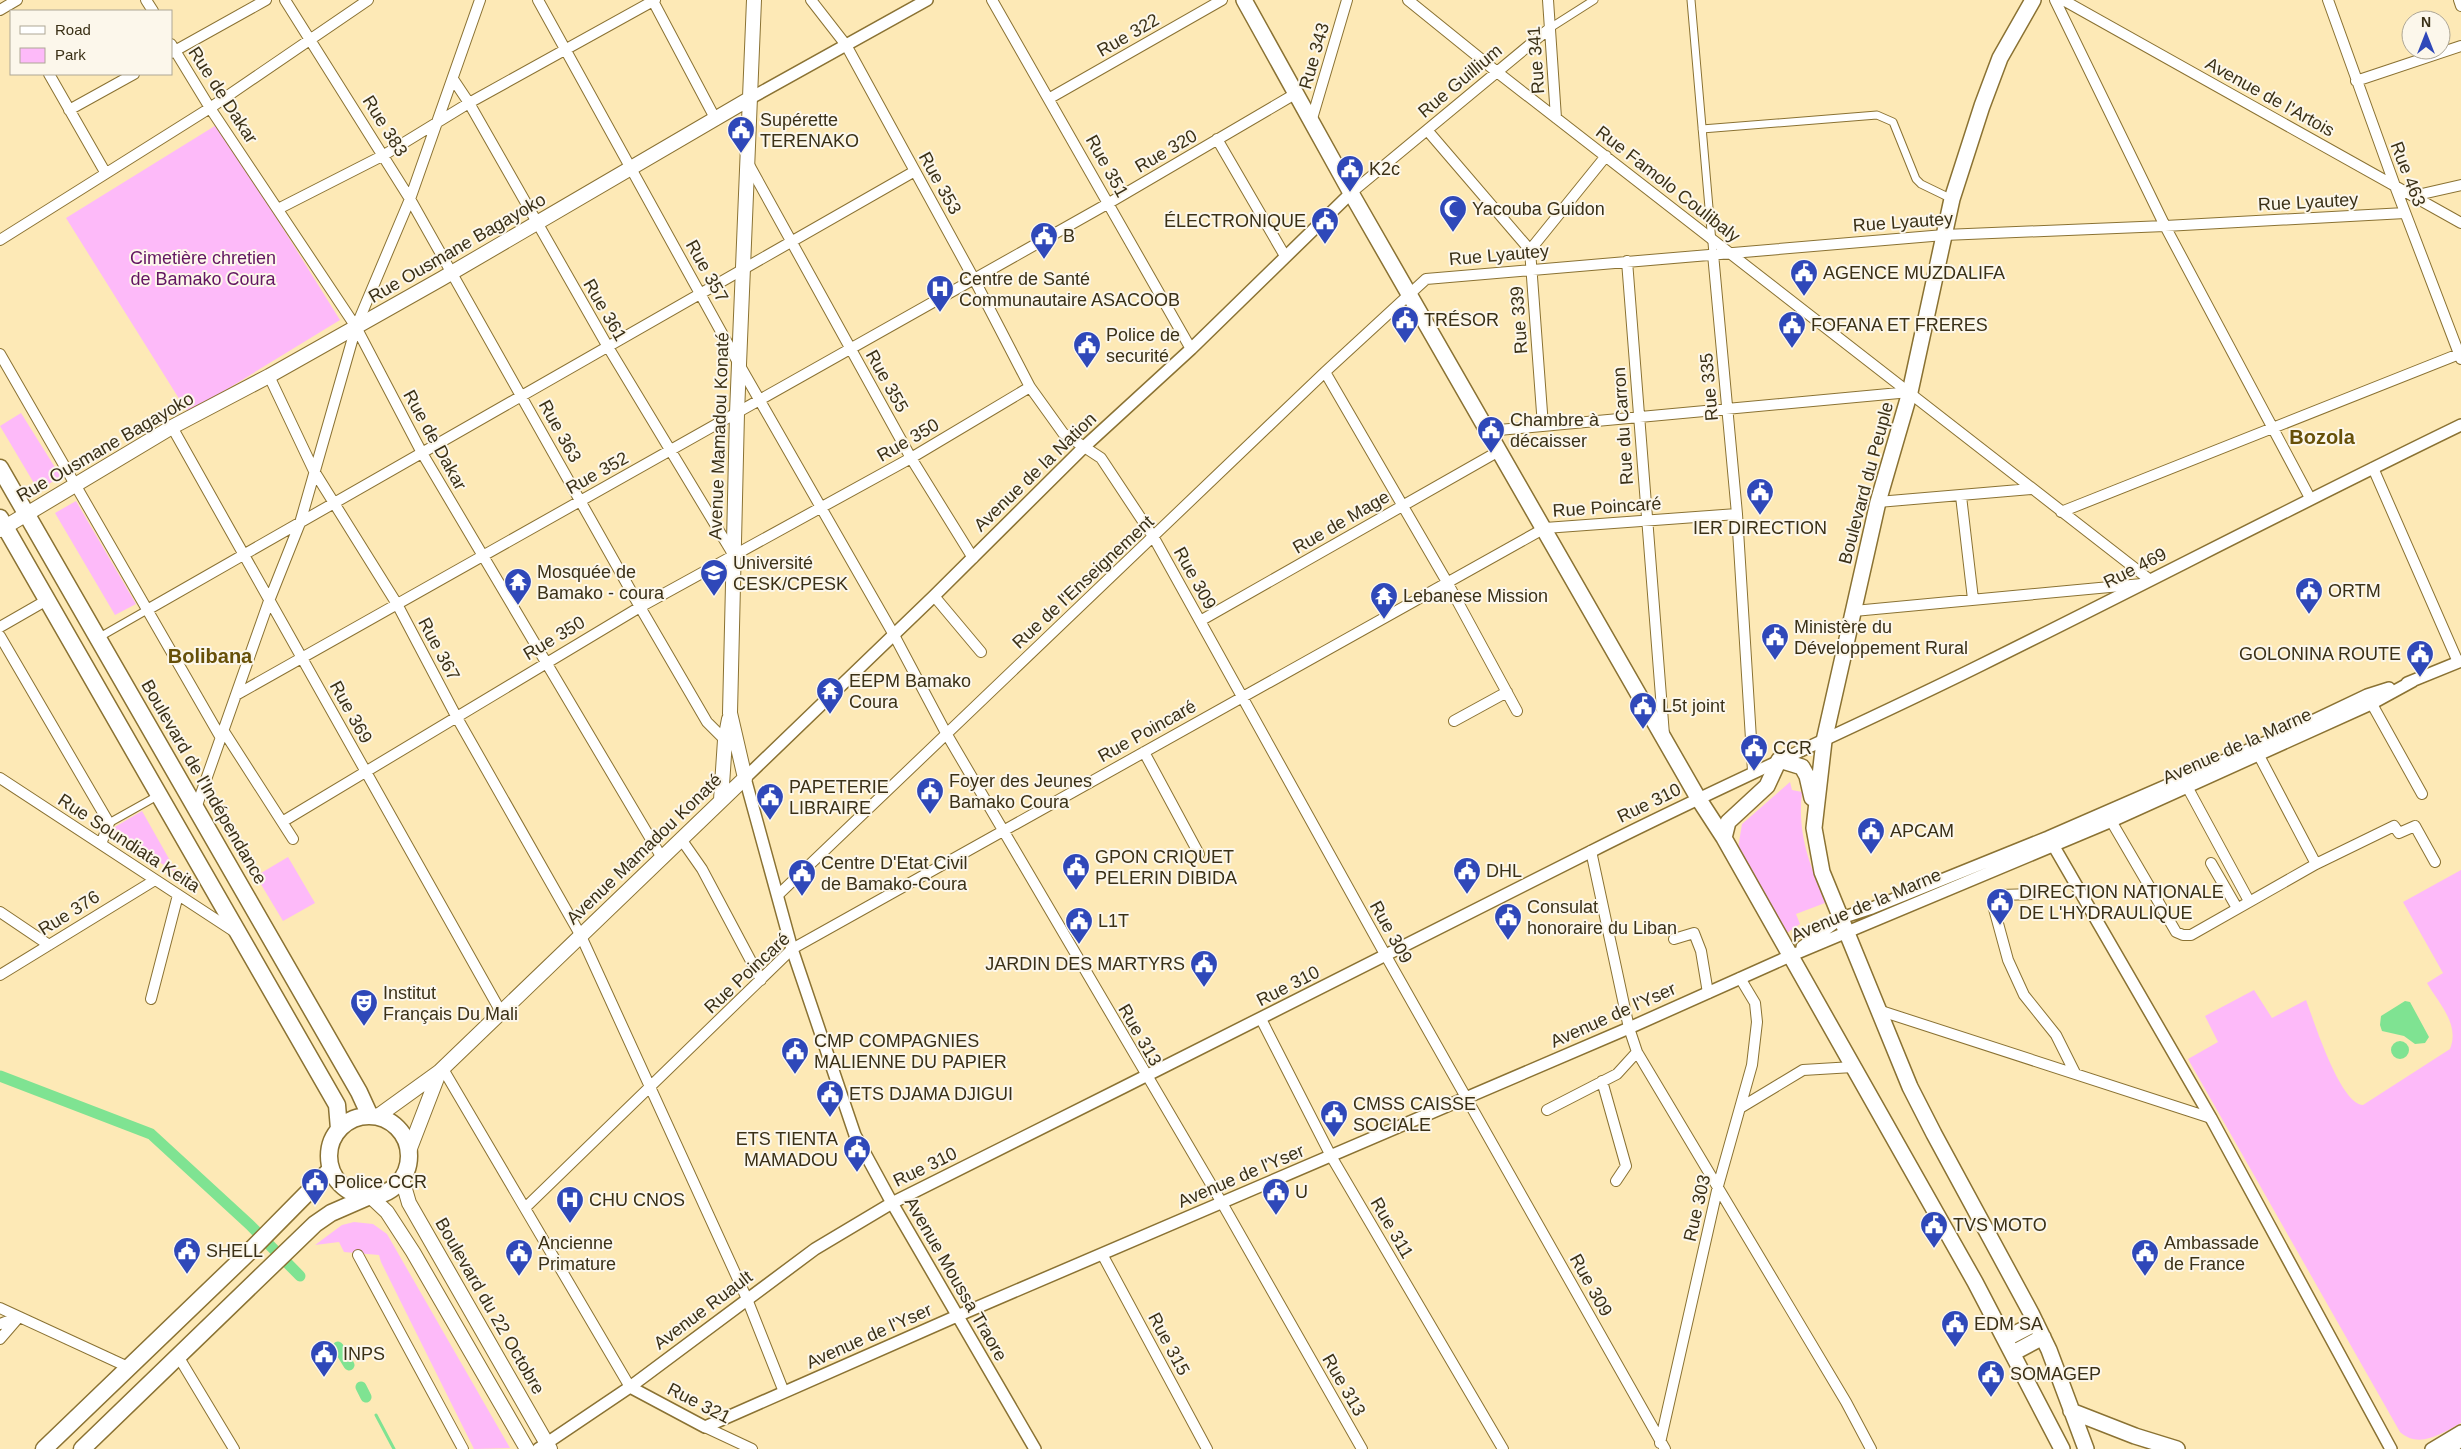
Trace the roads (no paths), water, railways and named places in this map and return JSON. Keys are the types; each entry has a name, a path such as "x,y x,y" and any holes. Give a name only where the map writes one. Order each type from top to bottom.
{"highway":[{"name":"Boulevard de l'Indépendance","path":"0,468 374,1116"},
{"path":"2,525 337,1105 339,1129"},
{"path":"82,1449 300,1237 331,1213 370,1196 388,1192 402,1179 407,1170 409,1152 401,1131 391,1121 374,1116 348,1122 339,1129 329,1148 331,1169 336,1180 346,1189 357,1195 370,1196"},
{"path":"44,1449 250,1252 331,1169"}],"main road":[{"name":"Avenue Mamadou Konaté","path":"374,1116 441,1070 745,778 730,713 737,413 754,0"},
{"path":"1244,0 1351,193 1545,528 1698,798 1724,838 2013,1353 2059,1446"},
{"name":"Boulevard du Peuple","path":"1814,813 1824,741 1878,502 1910,392 1952,199 1982,106 2000,58 2033,0"},
{"name":"Rue Ousmane Bagayoko","path":"2,525 26,514 172,427 269,376 452,273 750,100"},
{"path":"721,800 725,740 730,713"},
{"path":"1724,838 1728,822 1767,786 1779,760 1802,767 1807,776 1822,872 1910,1087 2043,1337 2086,1449"},
{"name":"Avenue Mamadou Konaté","path":"409,1152 441,1070"},
{"name":"Boulevard du 22 Octobre","path":"402,1179 409,1203 545,1447"},
{"path":"370,1196 387,1212 413,1252 527,1449"},
{"path":"2005,1339 2036,1323"},
{"path":"2013,1353 2043,1337"},
{"path":"2071,1411 2135,1436 2177,1449"},
{"path":"2448,1449 2461,1437"}],"street":[{"path":"172,49 266,0"},
{"name":"Rue 383","path":"286,0 384,155 452,273"},
{"path":"0,240 105,172 210,108 368,0"},
{"path":"196,808 269,601 300,523 356,327 410,199 480,0"},
{"name":"Rue 357","path":"538,0 740,366 894,635"},
{"name":"Rue 353","path":"811,0 846,45 974,279 1030,387"},
{"name":"Rue Ousmane Bagayoko","path":"750,100 927,0"},
{"name":"Rue 351","path":"992,0 1050,98 1191,349"},
{"name":"Rue 322","path":"1050,98 1222,0"},
{"name":"Rue 343","path":"1312,122 1347,0"},
{"name":"Rue Famolo Coulibaly","path":"1408,0 1497,72 1910,392 2146,582"},
{"name":"Rue 341","path":"1548,0 1556,118"},
{"name":"Rue Guillium","path":"1351,193 1550,28 1594,0"},
{"name":"Rue 335","path":"1691,0 1737,514 1754,771"},
{"path":"2054,0 2166,226 2310,498"},
{"name":"Avenue de l'Artois","path":"2063,0 2461,223"},
{"name":"Rue 463","path":"2328,0 2356,81 2460,356"},
{"path":"2460,0 2461,6"},
{"path":"278,209 384,155 469,103 654,1 716,120"},
{"path":"2356,81 2461,46"},
{"name":"Rue de Dakar","path":"172,49 356,327 422,453 662,858"},
{"path":"50,75 105,172"},
{"path":"69,110 132,75"},
{"name":"Rue 361","path":"452,79 469,103 608,347 734,555"},
{"name":"Rue 320","path":"974,279 1109,203 1295,94"},
{"path":"1702,129 1877,115 1893,122 1916,178 1921,184 1952,199"},
{"path":"1426,130 1530,250 1606,156"},
{"path":"1217,140 1285,256"},
{"name":"Rue 355","path":"748,163 911,458 973,558"},
{"path":"98,638 915,171"},
{"path":"2413,196 2461,185"},
{"name":"Avenue de la Nation","path":"745,778 973,558 1084,447 1191,349 1351,193"},
{"name":"Rue Lyautey","path":"1410,293 1431,278 1729,252 1944,235 2166,226 2405,213"},
{"name":"Rue 339","path":"1530,250 1543,426"},
{"name":"Rue du Carron","path":"1627,261 1664,738"},
{"name":"Rue 363","path":"452,273 707,722 739,752"},
{"name":"Rue 352","path":"236,695 974,279"},
{"name":"Rue de l'Enseignement","path":"778,895 1410,293"},
{"name":"Boulevard de l'Indépendance","path":"0,354 147,610 222,734 293,839"},
{"path":"2060,512 2460,356"},
{"path":"1325,372 1447,582 1517,711"},
{"name":"Rue 367","path":"269,376 314,472 397,604 456,716 581,936 747,1299 784,1392"},
{"name":"Rue 309","path":"1030,387 1063,433 1101,458 1154,538 1661,1446"},
{"name":"Rue 350","path":"282,822 546,661 640,607 911,458 1030,387"},
{"path":"1488,431 1910,392"},
{"name":"Rue 469","path":"1754,771 1824,741 2146,582 2310,498 2461,425"},
{"name":"Rue 369","path":"172,427 501,1012"},
{"name":"Rue de Mage","path":"1200,621 1499,451"},
{"path":"2373,468 2460,664"},
{"path":"1878,502 2032,490"},
{"path":"1961,496 1973,599"},
{"name":"Rue Poincaré","path":"525,1208 650,1089 792,949 1545,528 1737,514"},
{"path":"1854,611 2146,582"},
{"path":"934,596 981,652"},
{"path":"0,627 47,600"},
{"name":"Rue 313","path":"894,635 946,733 1146,1077 1222,1203 1362,1449"},
{"path":"0,636 109,823"},
{"name":"Avenue de la Marne","path":"1790,956 1847,934 2369,699 2460,664"},
{"path":"1454,721 1507,692"},
{"path":"2369,699 2422,794"},
{"path":"2256,751 2316,864"},
{"path":"1144,752 1199,854"},
{"name":"Rue 310","path":"892,1203 1261,1020 1591,851 1754,771"},
{"name":"Rue Soundiata Keita","path":"0,778 240,935"},
{"name":"Avenue Moussa Traore","path":"745,778 792,949 855,1135 892,1203 1035,1449"},
{"path":"2185,782 2249,901"},
{"path":"101,844 109,823 159,795"},
{"path":"2109,816 2176,932 2183,936 2191,935 2316,864 2394,826 2399,833 2415,826 2435,862"},
{"path":"681,839 702,869 761,980"},
{"path":"2051,841 2211,1118 2391,1449"},
{"name":"Avenue de la Marne","path":"1790,956 1841,918 2051,841"},
{"path":"1591,851 1629,1028 1637,1052 1872,1449"},
{"path":"2211,863 2237,908"},
{"name":"Rue 376","path":"0,975 155,880"},
{"path":"2034,894 2000,895 1993,905 2008,960 2024,995 2056,1035 2074,1073"},
{"path":"151,999 178,895"},
{"path":"0,912 49,945"},
{"path":"1674,939 1694,933 1701,951 1708,992"},
{"name":"Avenue de l'Yser","path":"705,1427 957,1316 1629,1028 1790,956"},
{"name":"Rue 303","path":"1661,1446 1718,1186 1752,1066 1757,1022 1755,1003 1740,978"},
{"path":"1878,1010 2211,1118"},
{"name":"Rue 311","path":"1261,1020 1331,1156 1503,1449"},
{"path":"1546,1110 1617,1074 1637,1052"},
{"path":"1740,1108 1803,1070 1825,1067 1853,1067"},
{"path":"441,1070 630,1387"},
{"path":"1602,1081 1626,1166 1616,1181"},
{"name":"Avenue Ruault","path":"545,1447 630,1387 815,1249 892,1203"},
{"name":"Rue 315","path":"1102,1254 1207,1449"},
{"path":"358,1256 463,1449"},
{"path":"0,1308 128,1367"},
{"path":"0,1324 19,1317"},
{"path":"0,1339 19,1317"},
{"path":"178,1356 234,1449"},
{"name":"Rue 321","path":"630,1387 705,1427 752,1449"},
{"path":"2431,1449 2461,1431"}],"waterway":[{"path":"0,1076 151,1134 250,1225 300,1276"},
{"path":"338,1347 349,1365"},
{"path":"361,1387 366,1397"},
{"path":"376,1415 394,1449"}],"place":[{"name":"Supérette TERENAKO","path":"741,154"},
{"name":"K2c","path":"1350,193"},
{"name":"Yacouba Guidon","path":"1453,233"},
{"name":"ÉLECTRONIQUE","path":"1325,245"},
{"name":"B","path":"1044,260"},
{"name":"AGENCE MUZDALIFA","path":"1804,297"},
{"name":"Centre de Santé Communautaire ASACOOB","path":"940,313"},
{"name":"TRÉSOR","path":"1405,344"},
{"name":"FOFANA ET FRERES","path":"1792,349"},
{"name":"Police de securité","path":"1087,369"},
{"name":"Chambre à décaisser","path":"1491,454"},
{"name":"IER DIRECTION","path":"1760,516"},
{"name":"Université CESK/CPESK","path":"714,597"},
{"name":"Mosquée de Bamako - coura","path":"518,606"},
{"name":"ORTM","path":"2309,615"},
{"name":"Lebanese Mission","path":"1384,620"},
{"name":"Ministère du Développement Rural","path":"1775,661"},
{"name":"GOLONINA ROUTE","path":"2420,678"},
{"name":"EEPM Bamako Coura","path":"830,715"},
{"name":"L5t joint","path":"1643,730"},
{"name":"CCR","path":"1754,772"},
{"name":"Foyer des Jeunes Bamako Coura","path":"930,815"},
{"name":"PAPETERIE LIBRAIRE","path":"770,821"},
{"name":"APCAM","path":"1871,855"},
{"name":"GPON CRIQUET PELERIN DIBIDA","path":"1076,891"},
{"name":"DHL","path":"1467,895"},
{"name":"Centre D'Etat Civil de Bamako-Coura","path":"802,897"},
{"name":"DIRECTION NATIONALE DE L'HYDRAULIQUE","path":"2000,926"},
{"name":"Consulat honoraire du Liban","path":"1508,941"},
{"name":"L1T","path":"1079,945"},
{"name":"JARDIN DES MARTYRS","path":"1204,988"},
{"name":"Institut Français Du Mali","path":"364,1027"},
{"name":"CMP COMPAGNIES MALIENNE DU PAPIER","path":"795,1075"},
{"name":"ETS DJAMA DJIGUI","path":"830,1118"},
{"name":"CMSS CAISSE SOCIALE","path":"1334,1138"},
{"name":"ETS TIENTA MAMADOU","path":"857,1173"},
{"name":"Police CCR","path":"315,1206"},
{"name":"U","path":"1276,1216"},
{"name":"CHU CNOS","path":"570,1224"},
{"name":"TVS MOTO","path":"1934,1249"},
{"name":"SHELL","path":"187,1275"},
{"name":"Ancienne Primature","path":"519,1277"},
{"name":"Ambassade de France","path":"2145,1277"},
{"name":"EDM SA","path":"1955,1348"},
{"name":"INPS","path":"324,1378"},
{"name":"SOMAGEP","path":"1991,1398"}],"district":[{"name":"Bozola","path":"2322,437"},
{"name":"Bolibana","path":"210,656"}],"park label":[{"name":"Cimetière chretien de Bamako Coura","path":"203,268"}]}
